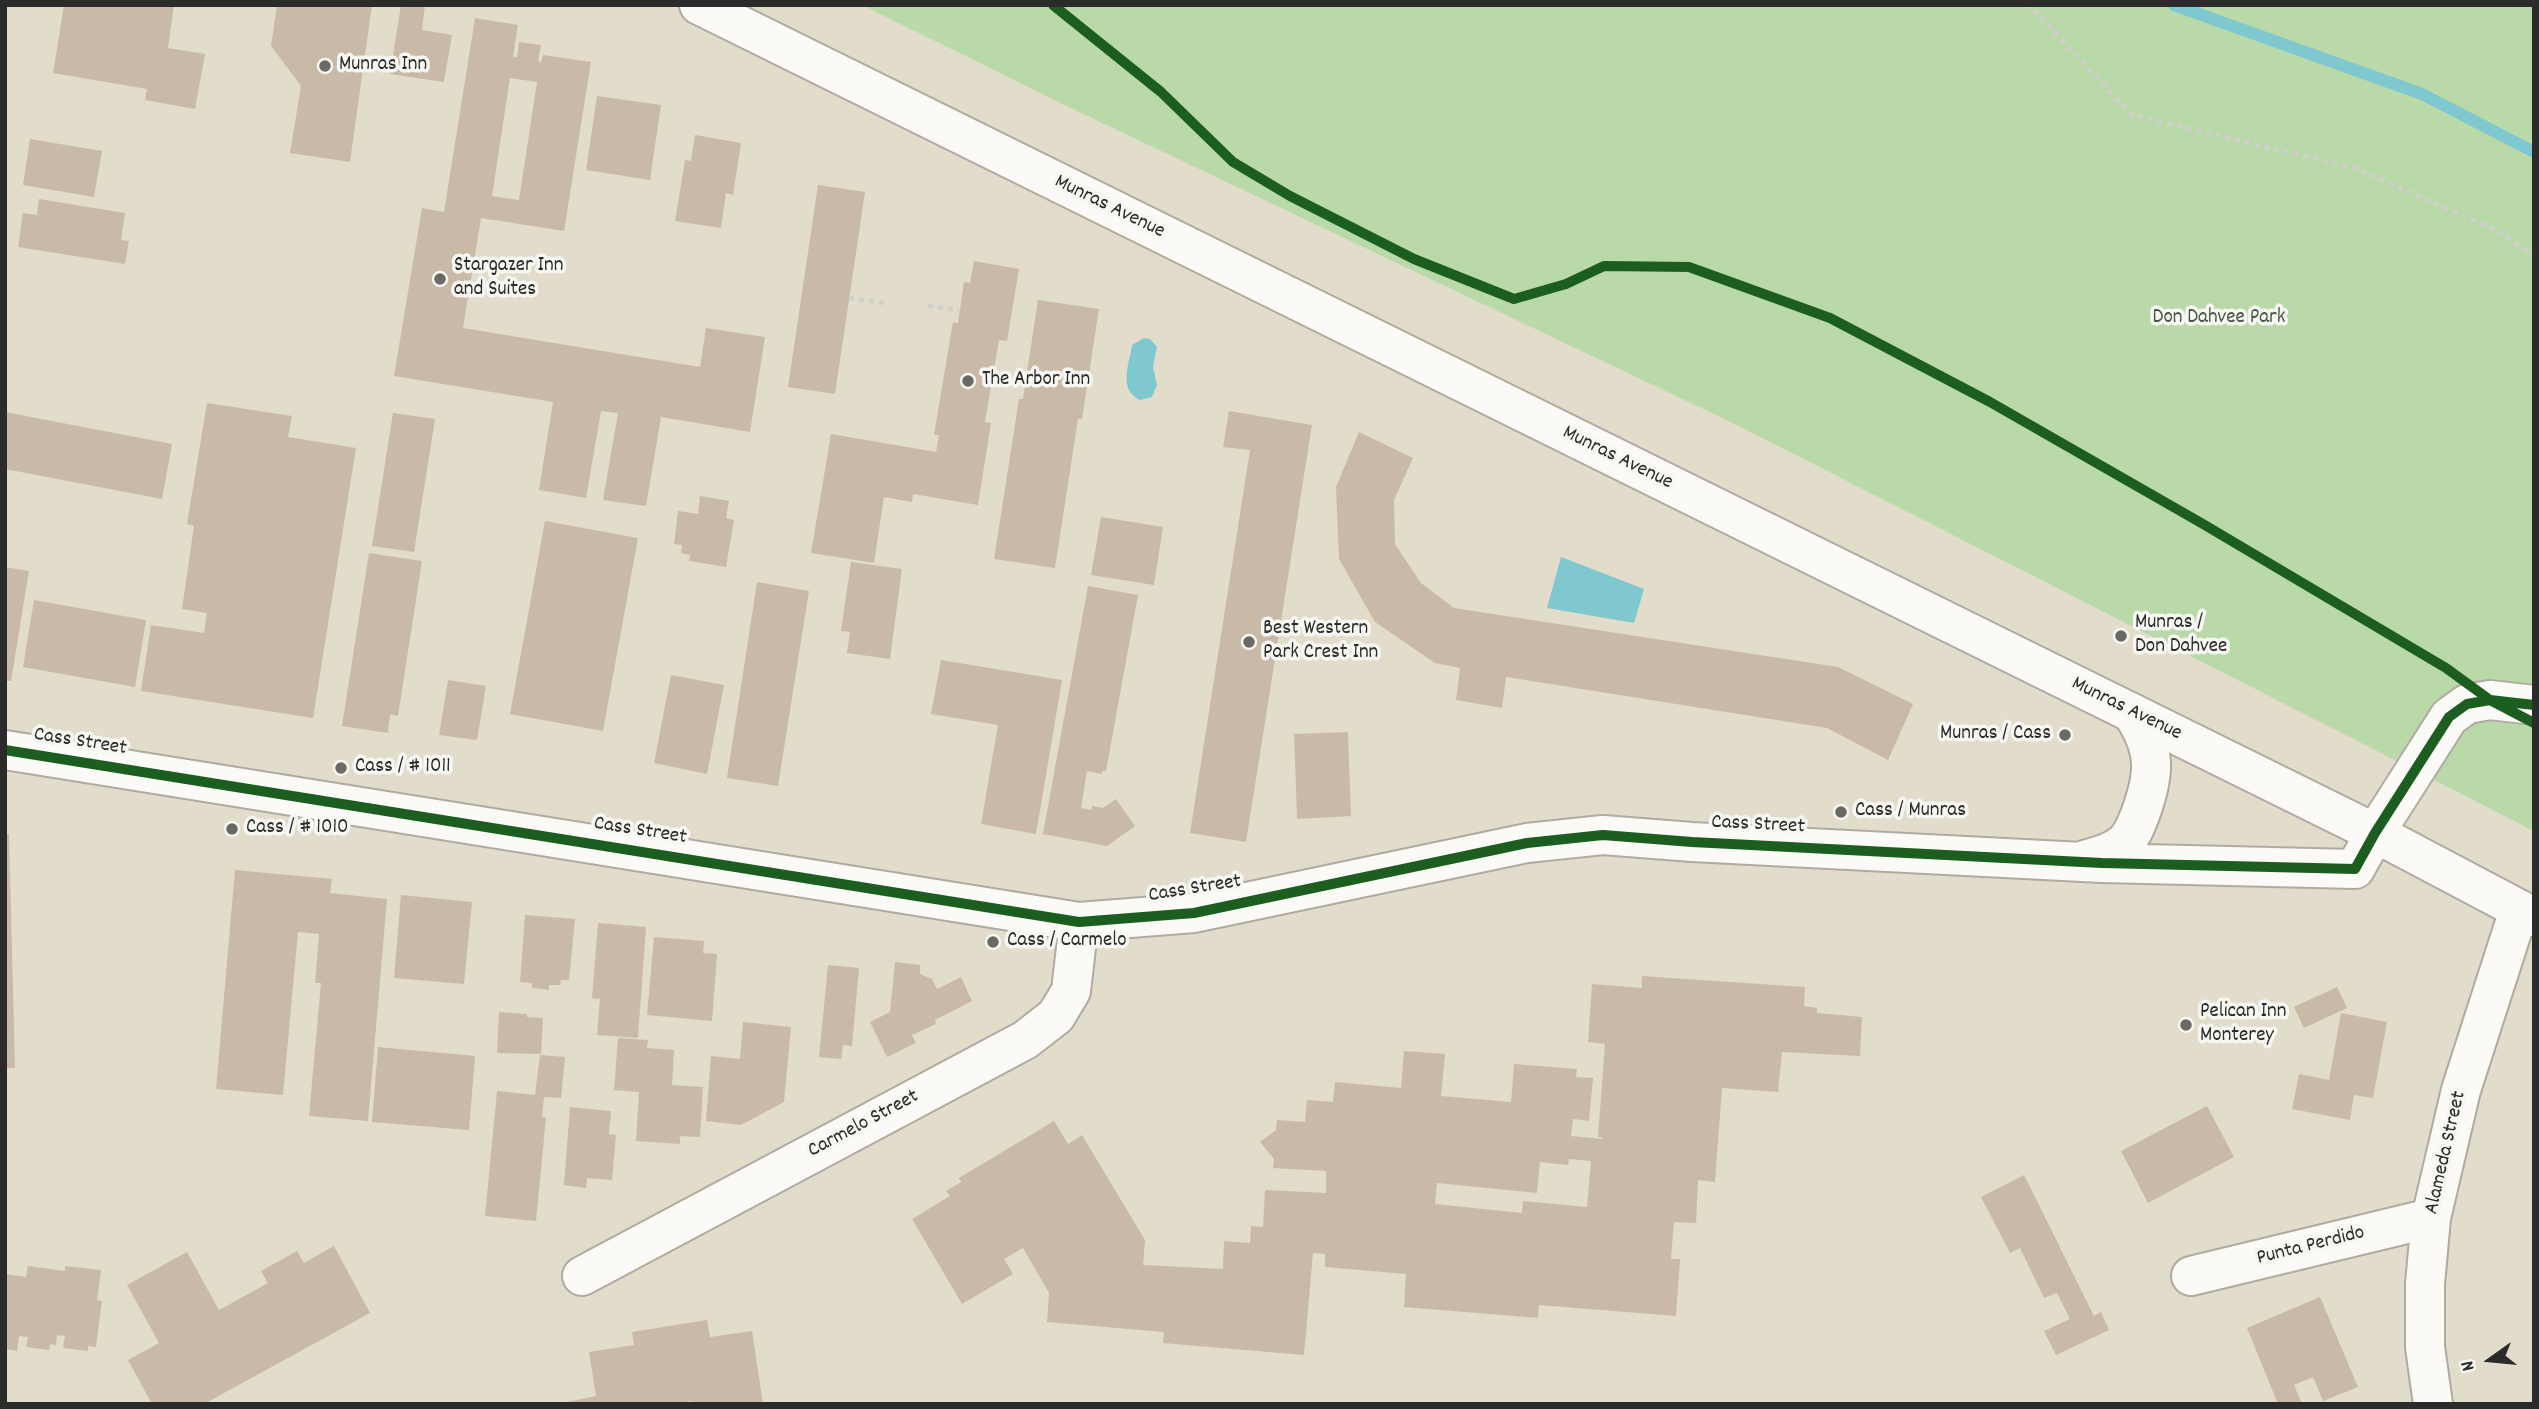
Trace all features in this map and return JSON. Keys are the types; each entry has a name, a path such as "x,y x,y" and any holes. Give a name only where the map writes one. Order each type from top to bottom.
{"street":[{"name":"Munras Avenue","path":"699,5 2375,833 2527,913"},
{"path":"2375,833 2449,717 2467,704 2490,700 2534,705"},
{"path":"2079,862 2111,852 2127,841 2149,792 2152,755 2146,734 2132,713"},
{"name":"Cass Street","path":"5,750 1079,922 1194,913 1527,843 1602,835 2079,862 2355,869 2375,833"},
{"name":"Alameda Street","path":"2433,1404 2425,1347 2425,1284 2431,1218 2460,1090 2527,913"},
{"name":"Carmelo Street","path":"582,1276 1025,1040 1056,1016 1071,991 1079,922"},
{"name":"Punta Perdido","path":"2191,1276 2431,1218"}],"path":[{"path":"1054,5 1161,92 1233,162 1290,196 1414,259 1514,299 1566,284 1604,265 1689,267 1830,318 1990,402 2191,518 2446,668 2490,700"},
{"path":"2025,5 2036,12 2132,115 2355,169 2500,232 2534,256"},
{"path":"849,298 884,303"},
{"path":"928,306 960,310"}],"green space":[{"name":"Don Dahvee Park","path":"862,5 2534,5 2534,831 1735,424 1073,109"}],"water":[{"path":"1144,338 1150,339 1157,347 1153,367 1157,385 1152,397 1140,400 1129,390 1127,369 1132,345"},
{"path":"1561,557 1644,589 1634,623 1547,608"}],"building":[{"path":"64,5 174,5 168,48 205,54 195,109 145,100 147,89 53,73"},
{"name":"Munras Inn","path":"277,5 372,5 350,162 290,153 301,86 271,46"},
{"path":"401,5 425,5 422,30 452,35 444,82 390,74"},
{"name":"Stargazer Inn and Suites","path":"475,18 518,25 513,57 517,57 519,42 541,45 538,61 541,62 543,55 591,62 564,231 481,218 463,328 700,367 706,328 765,337 750,432 661,417 646,506 603,500 618,413 601,411 586,498 539,490 553,402 394,376 422,208 444,212","holes":["510,78 537,82 519,200 492,196"]},
{"path":"597,96 661,105 650,180 586,170"},
{"path":"695,135 741,143 733,195 726,193 721,228 675,221 685,160 691,161"},
{"path":"30,139 102,151 94,197 23,185"},
{"path":"818,185 865,192 835,394 788,387"},
{"path":"39,199 125,213 121,240 129,241 125,264 18,247 23,213 37,215"},
{"name":"The Arbor Inn","path":"974,261 1019,269 1007,341 999,340 985,422 991,423 978,505 913,494 912,502 884,497 874,563 811,553 831,434 936,452 939,435 934,435 953,322 958,323 964,282 970,283"},
{"path":"1038,300 1099,309 1082,419 1078,419 1055,568 994,559 1019,399 1023,399"},
{"path":"207,403 292,416 288,437 356,448 313,718 141,691 151,625 204,633 207,613 182,609 194,526 187,524"},
{"name":"Best Western Park Crest Inn","path":"1229,411 1312,425 1246,842 1190,833 1250,450 1223,447"},
{"path":"5,412 172,444 162,499 5,469"},
{"path":"393,413 435,419 414,552 372,546"},
{"path":"1359,432 1413,458 1394,500 1395,544 1421,583 1454,608 1838,667 1913,704 1888,760 1827,728 1506,677 1502,708 1456,700 1460,668 1435,663 1375,622 1339,559 1336,487"},
{"path":"700,496 729,501 726,518 734,520 726,567 689,561 690,555 681,553 682,545 674,544 678,511 698,514"},
{"path":"1101,517 1163,527 1154,585 1091,575"},
{"path":"545,521 638,538 603,731 510,714"},
{"path":"369,553 422,561 398,716 390,714 388,733 342,726"},
{"path":"851,562 902,569 890,659 847,653 850,632 841,631"},
{"path":"5,567 29,571 11,681 5,681"},
{"path":"757,582 809,591 778,786 727,778"},
{"path":"1088,586 1138,595 1106,771 1102,771 1102,774 1087,771 1081,808 1103,808 1116,799 1135,826 1107,846 1043,834"},
{"path":"34,600 146,620 135,687 23,667"},
{"path":"941,660 1062,680 1036,834 981,824 998,725 931,714"},
{"path":"671,675 724,685 707,774 654,763"},
{"path":"448,680 486,686 477,740 439,735"},
{"path":"1348,732 1351,816 1297,819 1294,734"},
{"path":"5,834 9,834 15,1068 5,1068"},
{"path":"235,870 332,879 330,893 387,899 368,1121 309,1116 321,983 315,983 319,934 298,932 283,1095 216,1089"},
{"path":"401,895 472,902 464,984 394,978"},
{"path":"525,915 575,919 569,980 561,980 560,985 549,985 549,990 532,988 532,983 520,982"},
{"path":"598,923 646,927 638,1038 597,1035 600,999 592,998"},
{"path":"654,937 704,941 703,953 717,954 712,1021 647,1015"},
{"path":"895,962 920,965 920,974 932,979 937,989 961,977 972,1001 935,1020 936,1024 912,1035 916,1043 887,1057 870,1022 890,1012"},
{"path":"828,965 859,968 852,1046 843,1045 841,1059 819,1057"},
{"path":"1642,976 1805,987 1804,1006 1817,1008 1817,1013 1862,1017 1860,1056 1782,1052 1778,1092 1722,1088 1715,1182 1698,1180 1696,1223 1674,1222 1671,1259 1680,1259 1676,1316 1539,1305 1538,1318 1404,1307 1406,1274 1325,1267 1325,1254 1313,1253 1304,1355 1163,1343 1164,1332 1047,1322 1049,1293 1023,1248 1004,1259 1013,1274 962,1304 912,1219 950,1196 946,1191 961,1182 959,1178 1054,1121 1068,1144 1082,1135 1145,1240 1143,1265 1223,1269 1224,1241 1250,1243 1251,1226 1263,1227 1265,1190 1326,1193 1326,1171 1273,1168 1274,1159 1260,1142 1276,1130 1277,1120 1305,1122 1307,1100 1333,1102 1335,1082 1401,1088 1404,1051 1445,1054 1441,1096 1511,1102 1514,1064 1577,1069 1576,1077 1593,1078 1589,1121 1573,1119 1571,1136 1602,1139 1598,1137 1605,1044 1588,1042 1592,984 1642,988","holes":["1569,1159 1591,1161 1587,1207 1523,1201 1522,1213 1435,1204 1437,1183 1537,1193 1540,1162 1568,1165"]},
{"path":"2337,987 2347,1008 2304,1028 2294,1007"},
{"path":"499,1012 543,1018 541,1054 497,1053"},
{"path":"2341,1013 2387,1022 2373,1098 2354,1095 2350,1120 2292,1109 2299,1074 2329,1080"},
{"path":"743,1022 791,1027 784,1102 741,1125 706,1121 711,1056 740,1059"},
{"path":"618,1038 648,1040 647,1048 674,1050 672,1085 703,1087 700,1137 680,1136 680,1144 636,1141 639,1092 614,1090"},
{"path":"378,1047 475,1056 469,1130 372,1122"},
{"path":"540,1055 565,1057 561,1098 544,1097 542,1117 546,1118 536,1221 485,1216 497,1091 535,1095"},
{"path":"2207,1106 2234,1157 2148,1203 2121,1151"},
{"path":"570,1107 611,1111 609,1134 616,1135 612,1180 587,1178 586,1188 564,1185"},
{"path":"2024,1175 2094,1316 2101,1312 2109,1330 2056,1355 2044,1331 2070,1319 2057,1293 2044,1298 2020,1248 2010,1253 1981,1197"},
{"path":"334,1246 370,1313 204,1404 152,1404 128,1360 159,1343 127,1285 187,1252 219,1310 268,1283 261,1271 297,1251 304,1263"},
{"path":"28,1266 65,1271 65,1266 101,1270 97,1300 102,1301 96,1347 88,1346 88,1351 63,1348 65,1336 57,1335 56,1345 50,1344 49,1350 26,1347 28,1337 19,1336 17,1351 5,1349 5,1274 26,1277"},
{"path":"2320,1297 2358,1387 2323,1401 2313,1377 2294,1385 2302,1404 2278,1404 2247,1328"},
{"path":"707,1320 710,1337 752,1331 763,1404 693,1404 692,1401 677,1404 557,1404 596,1396 589,1352 634,1345 632,1332"}],"waterway":[{"path":"2174,5 2422,94 2534,152"}],"cycle path":[{"path":"1053,5 1161,92 1233,162 1290,196 1414,259 1514,299 1566,284 1604,266 1689,267 1830,318 1990,402 2203,524 2446,668 2490,700 2534,723"},
{"path":"5,750 1079,922 1194,913 1527,843 1603,835 2102,863 2355,869 2449,717 2467,704 2490,700 2534,705"}],"place":[{"name":"Munras Inn","path":"325,66"},
{"name":"Stargazer Inn and Suites","path":"440,279"},
{"name":"The Arbor Inn","path":"968,381"},
{"name":"Munras / Don Dahvee","path":"2121,636"},
{"name":"Best Western Park Crest Inn","path":"1249,642"},
{"name":"Munras / Cass","path":"2065,735"},
{"name":"Cass / # 1011","path":"341,768"},
{"name":"Cass / Munras","path":"1841,812"},
{"name":"Cass / # 1010","path":"232,829"},
{"name":"Cass / Carmelo","path":"993,942"},
{"name":"Pelican Inn Monterey","path":"2186,1025"}]}
